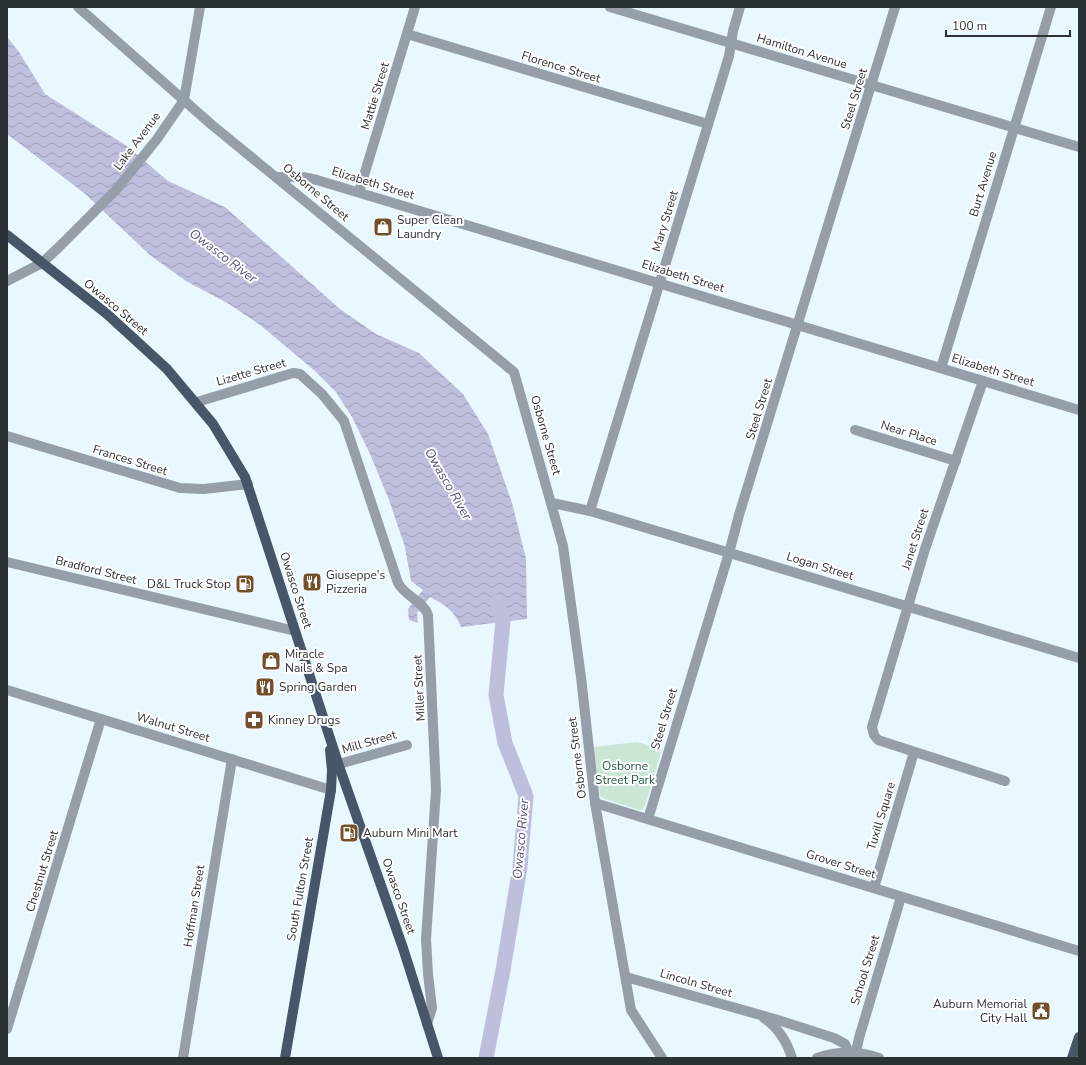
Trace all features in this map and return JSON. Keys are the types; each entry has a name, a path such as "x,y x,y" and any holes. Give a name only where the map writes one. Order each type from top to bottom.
{"main road":[{"name":"Owasco Street","path":"9,239 42,263 129,334 166,369 196,402 213,424 248,484 346,786 438,1058"},
{"name":"South Fulton Street","path":"285,1058 331,790 332,770 326,725"},
{"path":"331,790 346,786"},
{"path":"1072,1058 1079,1037"}],"street":[{"name":"Osborne Street","path":"78,7 184,100 514,372 563,546 569,581 595,803 631,1010 662,1058"},
{"name":"Lake Avenue","path":"7,281 42,263 84,224 117,189 157,139 184,100 200,7"},
{"name":"Mattie Street","path":"359,192 415,7"},
{"name":"Hamilton Avenue","path":"610,7 1079,147"},
{"name":"Mary Street","path":"590,511 732,44 733,31 740,7"},
{"name":"Steel Street","path":"648,819 730,553 739,515 895,7"},
{"name":"Burt Avenue","path":"941,368 1051,7"},
{"name":"Florence Street","path":"407,34 708,124"},
{"name":"Elizabeth Street","path":"278,177 303,177 359,192 1079,410"},
{"name":"Lizette Street","path":"196,402 293,373 300,374 311,384"},
{"name":"Janet Street","path":"914,752 876,738 872,727 908,605 983,381"},
{"name":"Miller Street","path":"311,384 331,404 344,421 398,583 409,596 426,610 430,654 436,790 426,939 432,1008 427,1024"},
{"name":"Near Place","path":"855,430 956,461"},
{"name":"Frances Street","path":"7,436 180,488 204,489 248,484"},
{"name":"Logan Street","path":"552,503 590,511 908,605 1079,658"},
{"name":"Bradford Street","path":"7,562 295,631"},
{"name":"Walnut Street","path":"7,690 331,790"},
{"name":"Chestnut Street","path":"7,1029 101,719"},
{"name":"Mill Street","path":"339,764 407,745"},
{"path":"914,752 962,766 1005,781"},
{"name":"Tuxill Square","path":"874,888 914,752"},
{"name":"Hoffman Street","path":"183,1058 232,759"},
{"name":"Grover Street","path":"595,803 1079,951"},
{"name":"School Street","path":"853,1052 901,897"},
{"name":"Lincoln Street","path":"626,977 834,1038 845,1044 853,1052"},
{"name":"Lincoln Street","path":"759,1015 778,1030 784,1039 792,1058"},
{"name":"Lincoln Street","path":"817,1058 853,1052 879,1058"}],"green space":[{"name":"Osborne Street Park","path":"637,742 662,749 645,806 642,810 605,799 600,796 593,747"}],"water":[{"path":"7,37 19,52 45,94 127,146 168,181 225,207 340,309 376,334 419,353 463,394 488,434 512,503 526,559 527,619 461,627 459,621 449,609 430,597 417,613 418,623 409,620 408,609 423,590 411,581 405,547 389,500 370,454 352,417 336,392 314,370 260,325 229,304 186,281 151,256 84,193 7,134"}],"waterway":[{"name":"Owasco River","path":"486,1058 503,970 520,867 526,796 505,743 496,695 503,621 497,602"}],"place":[{"name":"Super Clean Laundry","path":"383,227"},
{"name":"Giuseppe's Pizzeria","path":"312,582"},
{"name":"D&L Truck Stop","path":"245,584"},
{"name":"Miracle Nails & Spa","path":"271,661"},
{"name":"Spring Garden","path":"265,687"},
{"name":"Kinney Drugs","path":"254,720"},
{"name":"Auburn Mini Mart","path":"349,833"},
{"name":"Auburn Memorial City Hall","path":"1041,1011"}]}
